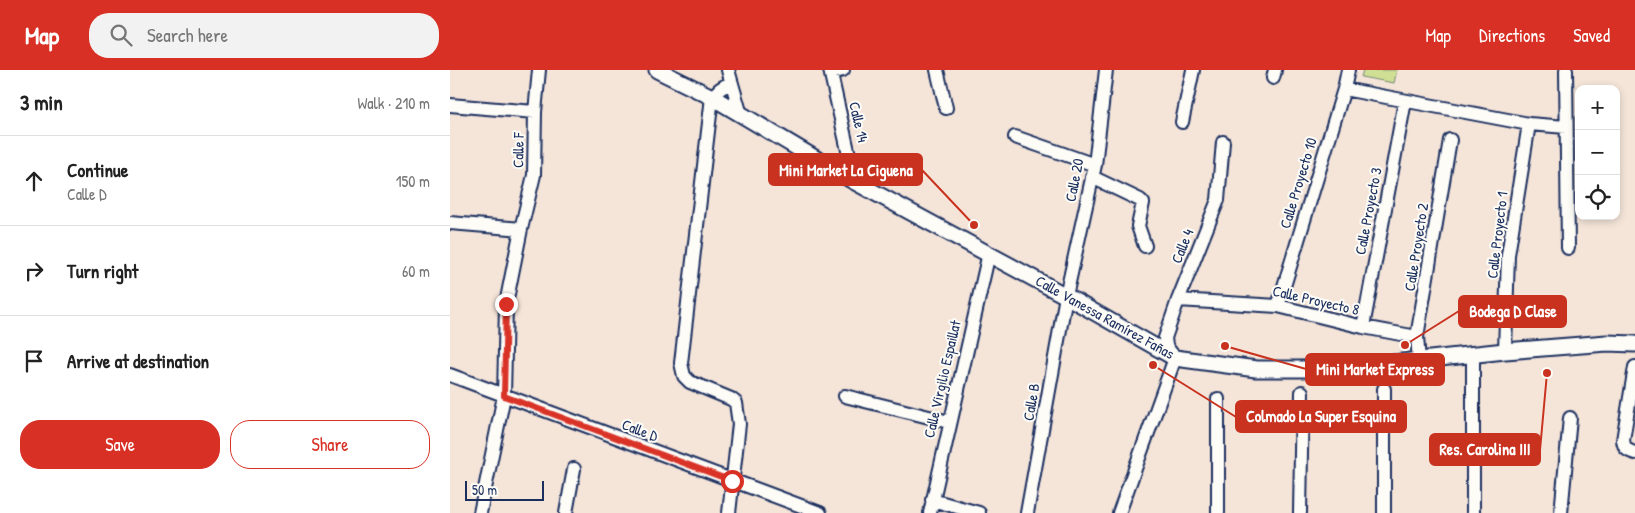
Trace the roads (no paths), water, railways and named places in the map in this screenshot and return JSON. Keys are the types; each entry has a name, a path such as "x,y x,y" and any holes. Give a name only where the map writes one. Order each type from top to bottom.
{"street":[{"name":"Calle F","path":"504,396 506,304 534,175 538,70"},
{"name":"Calle Vanessa Ramírez Fañas","path":"657,70 712,97 856,182 1066,296 1175,358 1256,369 1337,369 1473,353 1607,343 1635,344"},
{"path":"937,70 946,108"},
{"name":"Calle 20","path":"1066,296 1093,171 1106,70"},
{"path":"1182,122 1193,70"},
{"name":"Calle Proyecto 10","path":"1278,306 1344,89 1348,70"},
{"path":"1566,70 1568,248"},
{"name":"Calle 14","path":"835,71 856,182"},
{"path":"729,76 712,97 682,363 684,376 690,382 731,399 736,404 740,424 729,513"},
{"path":"729,76 741,115"},
{"path":"1344,89 1529,124 1566,127"},
{"name":"Calle Proyecto 3","path":"1363,327 1405,100"},
{"path":"450,105 535,112"},
{"name":"Calle Proyecto 1","path":"1505,351 1508,255 1529,124"},
{"path":"1015,137 1093,171 1140,200 1143,203 1138,226 1145,246"},
{"name":"Calle Proyecto 2","path":"1419,360 1417,337 1450,140"},
{"name":"Calle 4","path":"1175,358 1166,346 1165,338 1218,200 1223,142"},
{"path":"450,223 521,229"},
{"name":"Calle Virgilio Espaillat","path":"930,513 988,253"},
{"name":"Calle B","path":"1026,513 1066,296"},
{"name":"Calle Proyecto 8","path":"1178,300 1278,306 1363,327 1417,337"},
{"path":"1473,353 1473,513"},
{"path":"1119,513 1175,358"},
{"path":"1635,367 1623,440 1624,447 1628,451 1635,453"},
{"name":"Calle D","path":"450,375 820,513"},
{"path":"1384,390 1384,513"},
{"path":"1300,513 1302,392"},
{"path":"480,513 504,396"},
{"path":"845,396 949,422"},
{"path":"1218,399 1218,513"},
{"path":"1561,513 1570,418"},
{"path":"566,513 574,469"},
{"path":"932,500 979,513"}],"place":[{"name":"Mini Market La Ciguena","path":"974,225"},
{"name":"Bodega D Clase","path":"1405,345"},
{"name":"Mini Market Express","path":"1225,346"},
{"name":"Colmado La Super Esquina","path":"1153,365"},
{"name":"Res. Carolina III","path":"1547,373"}]}
